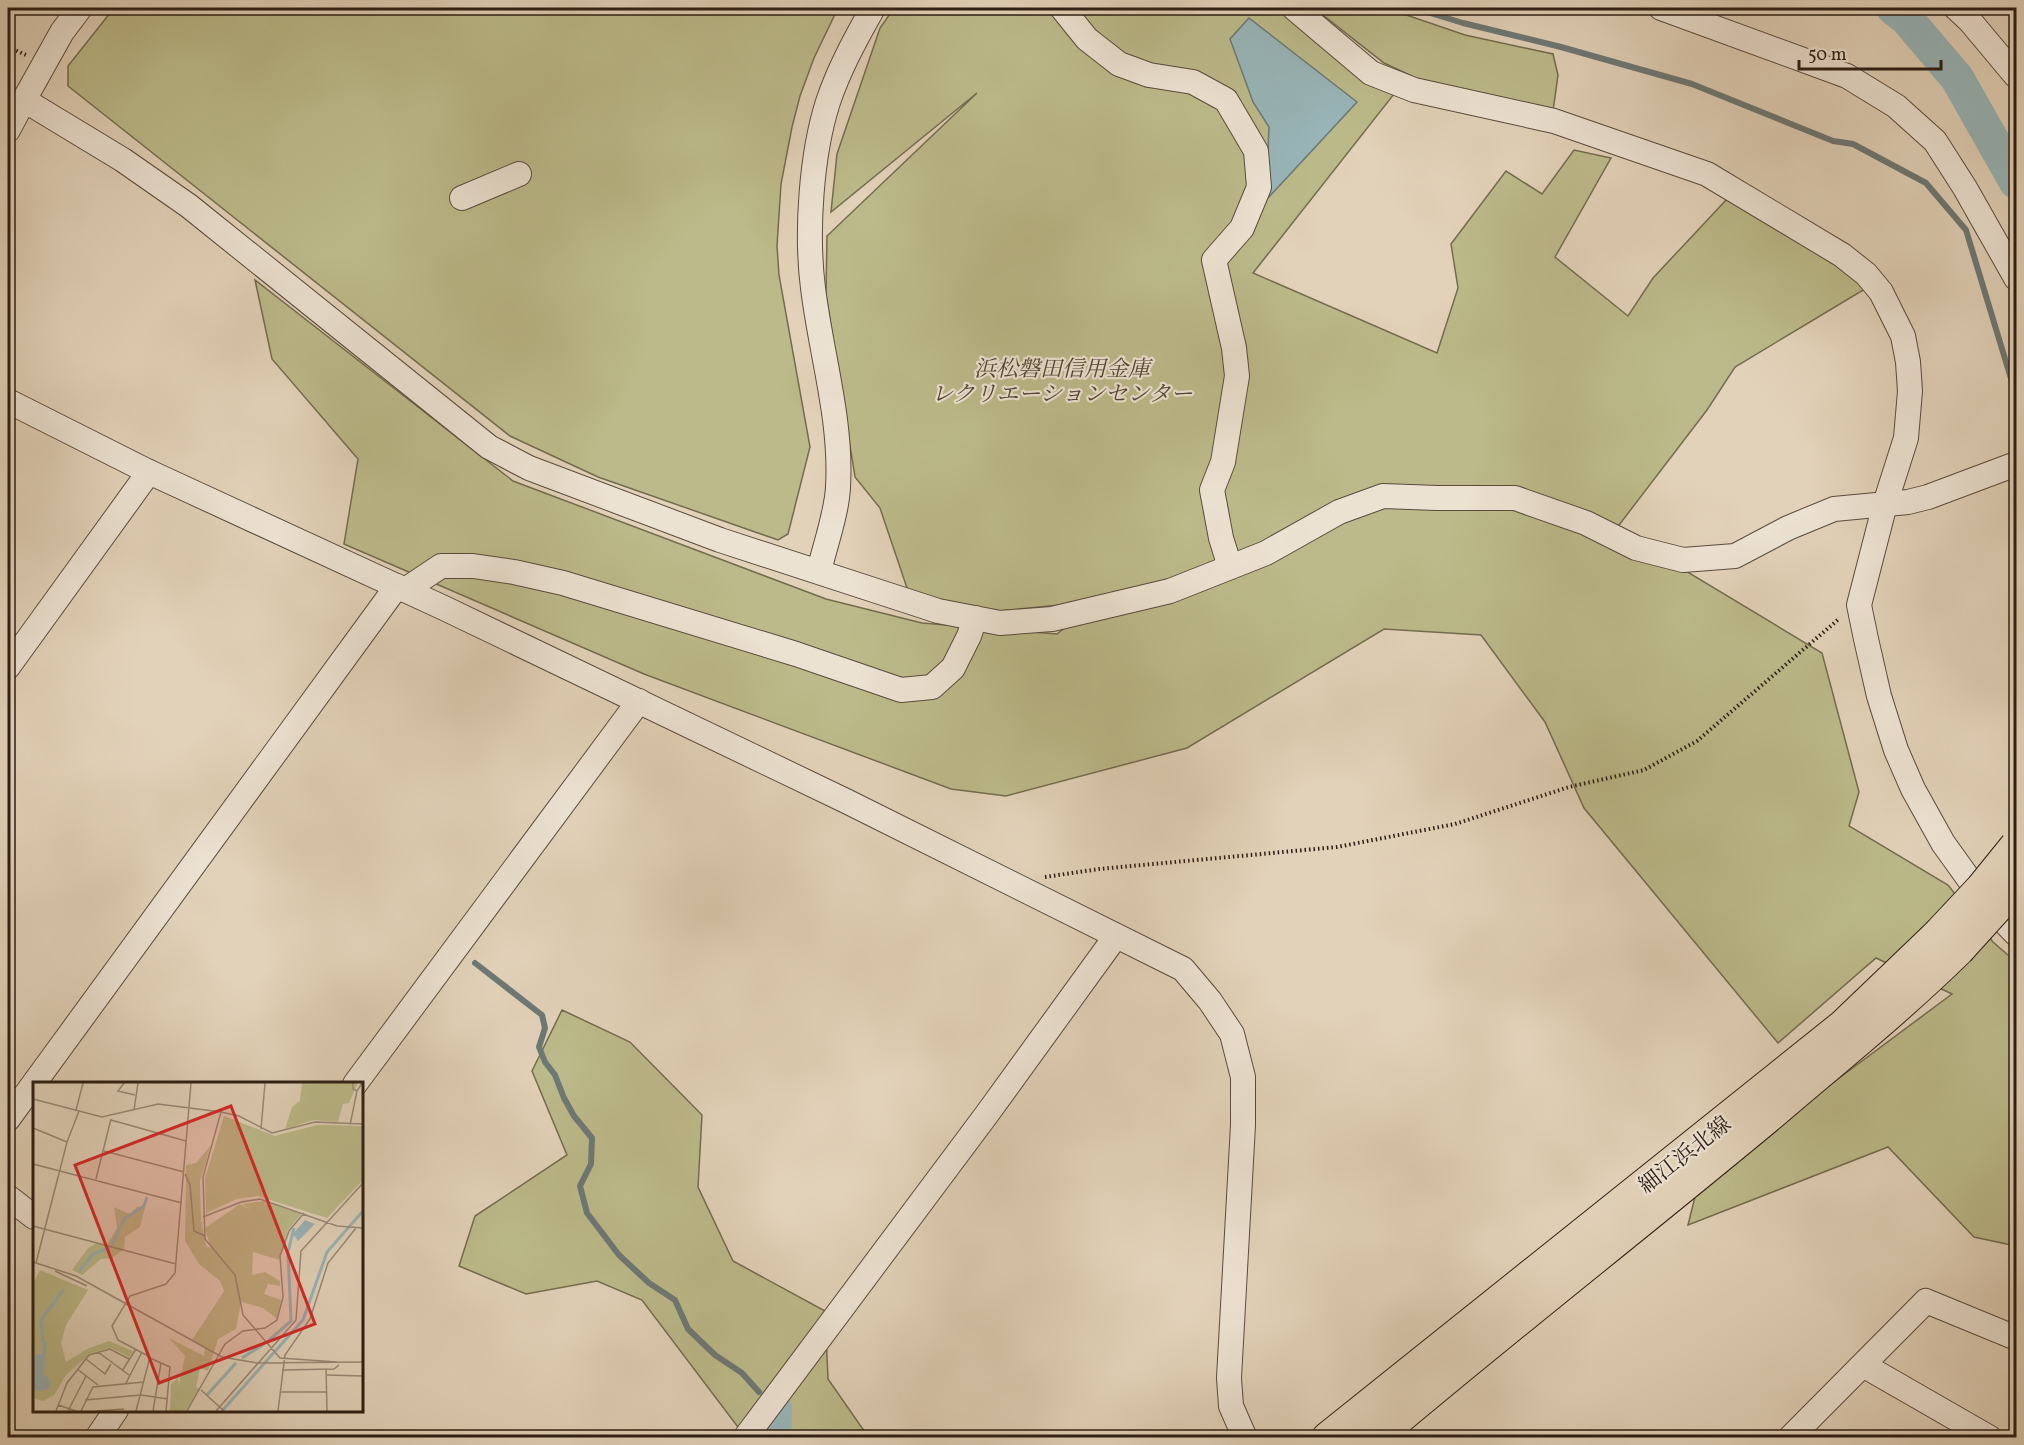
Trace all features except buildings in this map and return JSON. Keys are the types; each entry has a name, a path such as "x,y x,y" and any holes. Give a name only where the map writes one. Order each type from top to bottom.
{"main road":[{"name":"細江浜北線","path":"1375,1437 1484,1346 1679,1190 1913,995 1982,888 2016,846"},
{"name":"細江浜北線","path":"1328,1437 1948,943 2016,886"}],"street":[{"path":"8,130 62,32 80,8"},
{"path":"819,572 838,489 838,443 813,286 811,214 818,153 828,103 849,51 873,8"},
{"path":"1062,8 1087,39 1119,64 1149,75 1193,82 1226,100 1256,151 1259,187 1242,228 1214,260 1234,348 1237,376 1223,462 1212,490 1221,538 1230,567"},
{"path":"1294,8 1371,74 1413,90 1554,121 1707,174 1842,255 1866,274 1881,292 1903,336 1908,362 1909,418 1906,438 1885,504 1859,605 1879,696 1896,750 1913,789 1949,851 1986,903 2016,934"},
{"path":"1660,8 1846,76 1896,106 1935,141 1965,188 2016,278"},
{"path":"1956,8 1970,21 2016,76"},
{"path":"24,100 123,160 189,206 489,447 528,468 720,540 938,611 1000,623 1052,619 1170,591 1266,553 1339,512 1383,496 1515,498 1586,522 1636,548 1683,560 1735,556 1788,528 1834,509 1908,502 1928,497 2016,464"},
{"path":"462,198 519,174"},
{"path":"8,401 149,472 401,588 846,801 1183,969 1210,1000 1232,1034 1243,1077 1243,1125 1229,1378 1231,1406 1245,1437"},
{"path":"8,667 149,472"},
{"path":"35,1082 401,588 441,566 473,566 563,583 796,654 901,690 932,687 952,668 969,636 975,618"},
{"path":"356,1082 639,701"},
{"path":"745,1437 987,1114 1116,936"},
{"path":"8,1119 33,1085"},
{"path":"8,1197 33,1216"},
{"path":"1783,1437 1863,1365 1926,1301 2016,1338"},
{"path":"1863,1365 1989,1437"},
{"path":"97,1437 115,1412"}],"path":[{"path":"1009,883 1099,869 1337,847 1455,824 1569,787 1644,770 1697,741 1837,620 1859,605"}],"green space":[{"path":"114,8 838,8 814,58 800,96 781,184 777,246 779,275 810,447 788,534 778,540 598,477 510,436 68,86 68,66"},
{"name":"浜松磐田信用金庫 レクリエーションセンター","path":"894,8 1281,8 1373,81 1398,89 1253,273 1437,353 1458,288 1451,244 1506,171 1542,194 1574,150 1611,158 1555,257 1628,316 1653,278 1728,198 1870,286 1735,367 1707,410 1616,529 1822,653 1859,792 1849,826 1948,885 1993,942 2016,962 2016,1246 1974,1237 1888,1147 1688,1225 1696,1193 1807,1102 1952,994 1876,958 1778,1043 1584,808 1545,722 1481,635 1384,629 1187,748 1006,796 951,789 644,674 344,544 358,459 272,359 255,280 513,481 826,599 922,623 1057,634 1104,596 1060,605 999,611 947,606 908,591 880,508 855,477 826,294 827,236 977,93 831,212 837,154 880,28"},
{"path":"1314,8 1386,8 1465,35 1553,54 1558,75 1553,111 1418,79 1384,63"},
{"path":"562,1010 630,1042 702,1115 698,1187 733,1261 825,1311 828,1379 867,1435 866,1437 743,1437 744,1435 642,1300 597,1281 526,1294 459,1266 475,1216 567,1155 532,1071"}],"water":[{"path":"1249,18 1357,102 1269,197 1269,127 1253,102 1230,39"}],"waterway":[{"path":"1414,8 1692,84 1833,141 1853,144 1926,183 1966,230 2016,395"},
{"path":"1893,8 1906,18 1957,78 2016,182"},
{"path":"475,963 542,1015 545,1028 539,1047 545,1062 555,1075 574,1116 592,1138 591,1164 580,1186 587,1213 619,1255 649,1283 675,1300 688,1329 715,1355 742,1373 759,1392"},
{"path":"774,1438 775,1409"}]}
